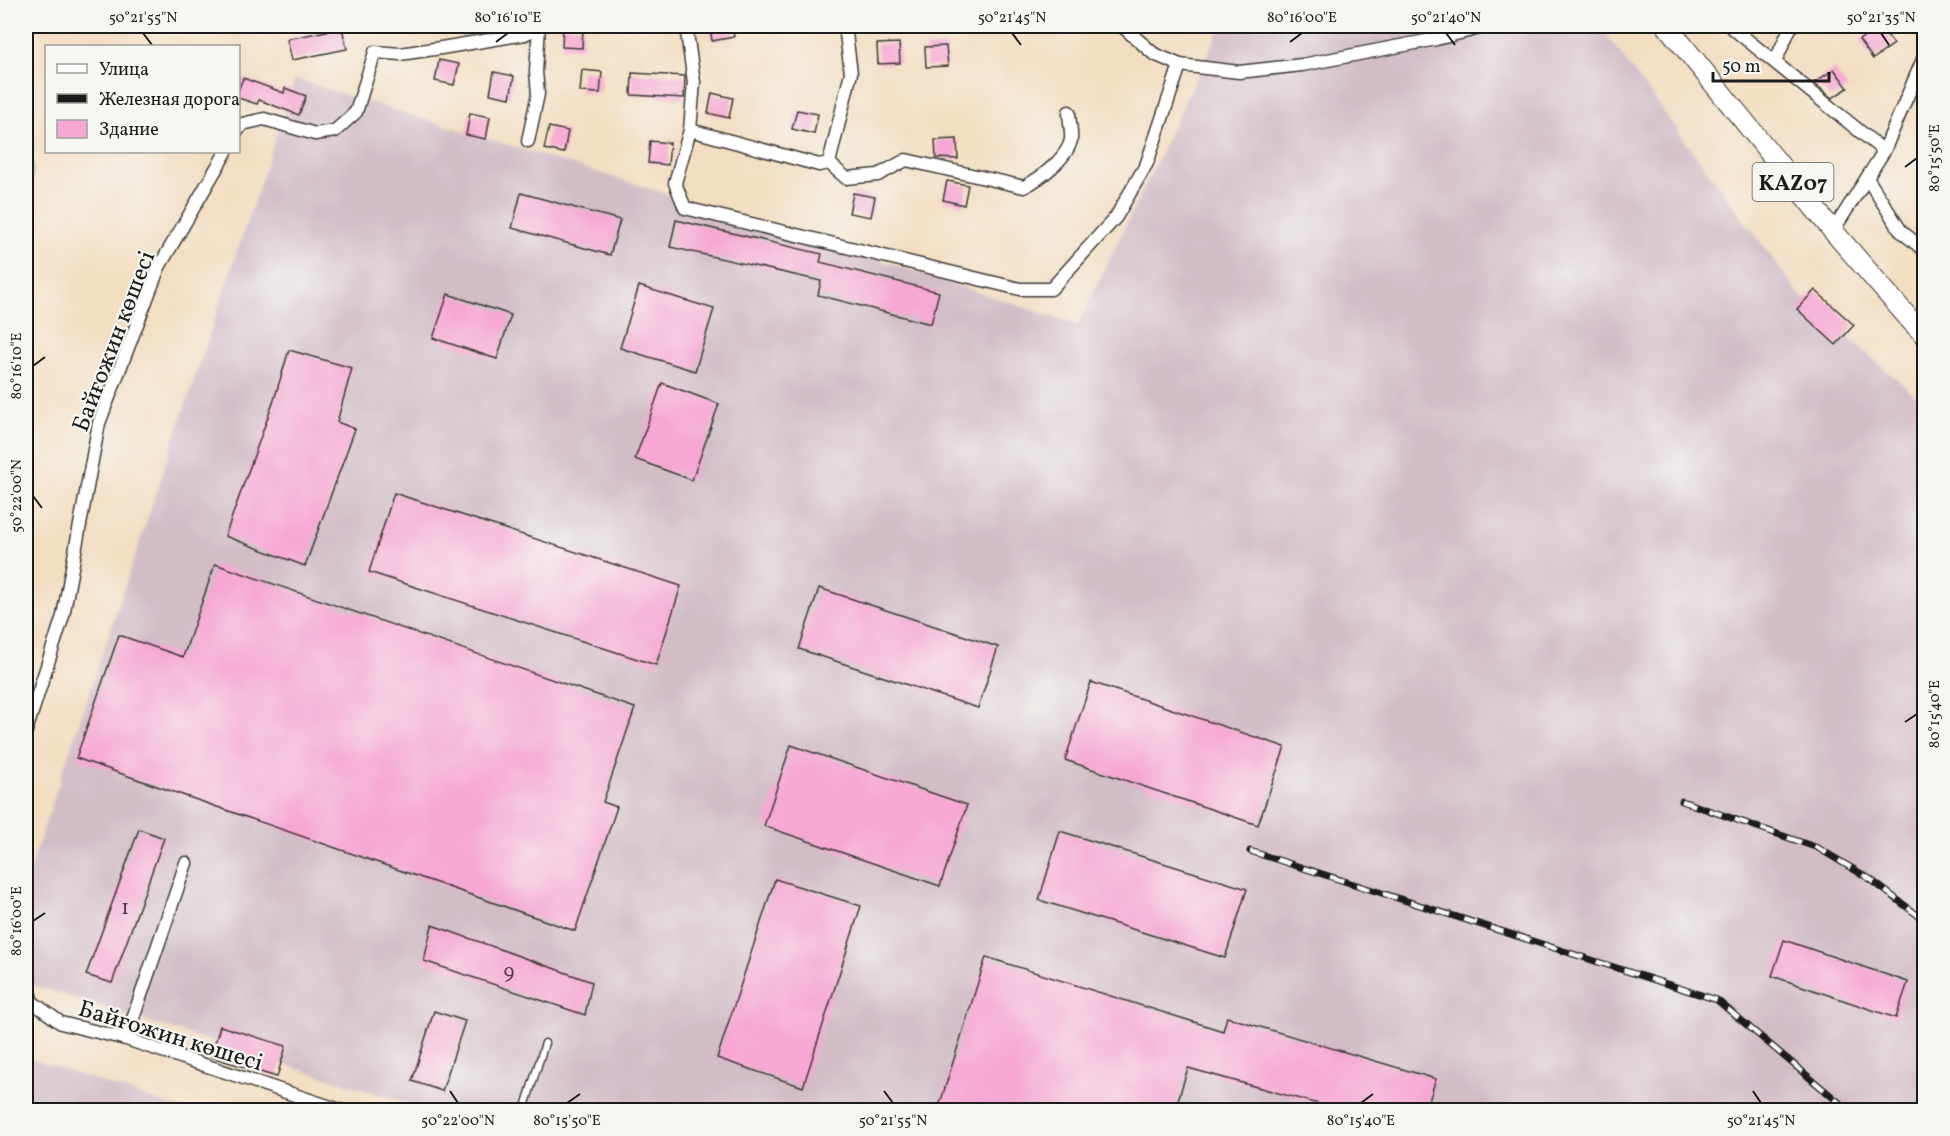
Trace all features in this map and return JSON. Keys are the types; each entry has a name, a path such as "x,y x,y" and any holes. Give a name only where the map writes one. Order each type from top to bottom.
{"highway":[{"name":"KAZ07","path":"1667,26 1833,231 1924,334"}],"street":[{"path":"240,127 242,124 264,119 315,134 335,131 356,112 375,52 400,54 441,48 525,34 540,26"},
{"path":"528,141 538,94 536,71 540,26"},
{"path":"686,26 694,82 690,130 675,183 685,208 1020,289 1051,289 1116,217 1147,163 1180,65"},
{"path":"829,163 851,73 845,26"},
{"path":"1122,26 1154,54 1180,65 1239,72 1302,65 1436,39 1488,26"},
{"path":"1730,26 1884,151"},
{"path":"1775,62 1791,26"},
{"path":"1833,231 1884,151 1924,57"},
{"path":"829,163 846,178 878,175 906,160 1024,187 1043,177 1058,161 1071,141 1069,111"},
{"path":"690,130 819,165 829,163"},
{"name":"Байғожин көшесі","path":"26,731 63,616 99,423 159,267 225,153"},
{"path":"1867,178 1901,231 1924,250"},
{"path":"126,1039 186,863"},
{"name":"Байғожин көшесі","path":"26,963 31,1001 61,1023 126,1039 340,1110"}],"lane":[{"path":"524,1110 545,1043"}],"shaded area":[{"path":"1221,26 1600,26 1799,294 1924,403 1924,1110 429,1110 26,983 26,881 295,79 868,256 1078,325"},
{"path":"26,1057 185,1110 26,1110"}],"water":[{"path":"26,111 33,126 26,393"}],"building":[{"path":"563,26 583,27 582,48 562,47"},
{"path":"710,26 732,26 734,37 712,41"},
{"path":"1880,26 1894,44 1873,59 1859,40"},
{"path":"342,28 347,49 292,60 287,39"},
{"path":"899,43 900,63 878,64 877,44"},
{"path":"946,46 948,66 926,67 925,47"},
{"path":"439,60 459,64 454,85 435,81"},
{"path":"1834,69 1848,88 1832,98 1814,83"},
{"path":"582,70 602,72 600,93 580,92"},
{"path":"494,72 514,76 510,98 490,94"},
{"path":"632,73 685,76 684,98 631,95"},
{"path":"243,78 284,93 285,88 306,96 299,115 259,100 257,104 240,99 240,86"},
{"path":"712,93 733,98 729,118 708,113"},
{"path":"797,110 818,114 814,134 792,129"},
{"path":"470,113 490,117 486,139 466,135"},
{"path":"549,127 568,131 564,153 544,149"},
{"path":"957,139 958,159 936,158 935,140"},
{"path":"650,141 670,143 668,165 648,163"},
{"path":"947,181 968,185 964,205 943,200"},
{"path":"521,193 620,220 610,255 512,228"},
{"path":"853,193 875,197 871,217 849,213"},
{"path":"676,220 822,254 820,262 939,292 931,324 818,295 821,281 670,247"},
{"path":"639,286 714,309 695,371 620,348"},
{"path":"1815,290 1854,325 1836,345 1797,309"},
{"path":"448,294 511,315 497,359 433,338"},
{"path":"289,350 352,368 337,422 355,429 305,566 225,536 274,400"},
{"path":"662,383 719,404 692,480 635,459"},
{"path":"394,493 681,586 656,665 369,572"},
{"path":"215,564 635,708 603,802 617,807 575,931 76,758 119,635 183,657"},
{"path":"819,588 998,647 978,708 799,649"},
{"path":"1091,682 1285,747 1258,825 1065,760"},
{"path":"791,745 967,805 940,886 764,826"},
{"path":"139,829 164,838 112,983 86,975"},
{"path":"1060,831 1247,889 1225,958 1039,900"},
{"path":"775,879 861,906 803,1087 717,1058"},
{"path":"432,925 592,982 585,1015 424,961"},
{"path":"1784,940 1908,982 1896,1018 1772,976"},
{"path":"986,957 1223,1031 1227,1017 1436,1079 1426,1110 1340,1110 1188,1068 1175,1110 938,1110"},
{"path":"434,1011 465,1021 442,1091 412,1081"},
{"path":"220,1026 286,1046 277,1077 211,1057"}],"railway":[{"path":"1682,801 1818,848 1870,879 1924,920"},
{"path":"1250,851 1717,1000 1848,1110"}]}
